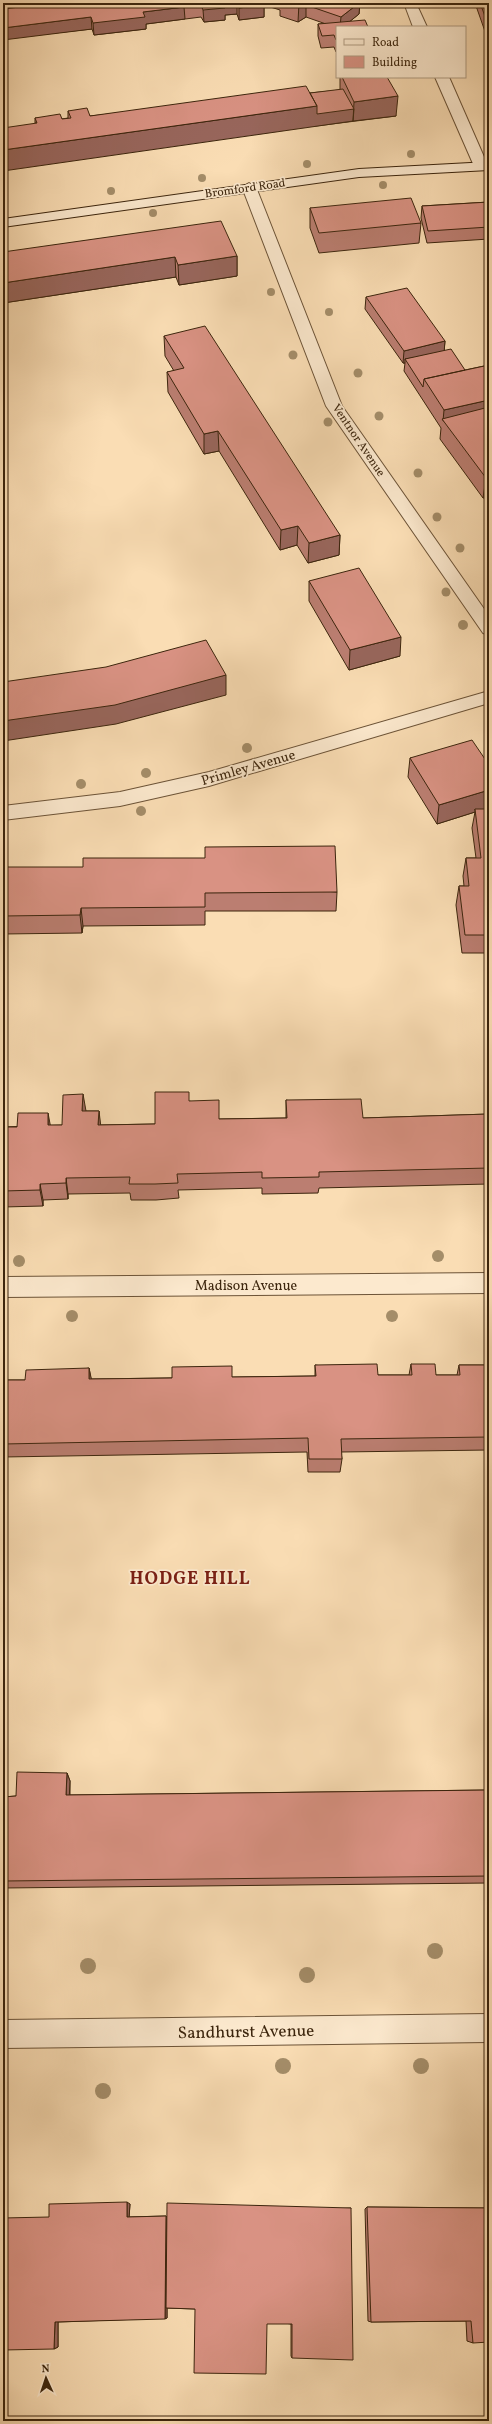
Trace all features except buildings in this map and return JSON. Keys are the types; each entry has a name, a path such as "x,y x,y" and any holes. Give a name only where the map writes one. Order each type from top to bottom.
{"street":[{"path":"410,3 420,26"},
{"path":"442,78 485,166"},
{"name":"Bromford Road","path":"3,223 249,187 359,173 485,166"},
{"name":"Ventnor Avenue","path":"249,187 334,406 489,629"},
{"name":"Primley Avenue","path":"3,813 120,799 209,779 489,697"},
{"name":"Madison Avenue","path":"3,1287 489,1283"},
{"name":"Sandhurst Avenue","path":"3,2034 489,2028"}],"district":[{"name":"HODGE HILL","path":"190,1578"}]}
